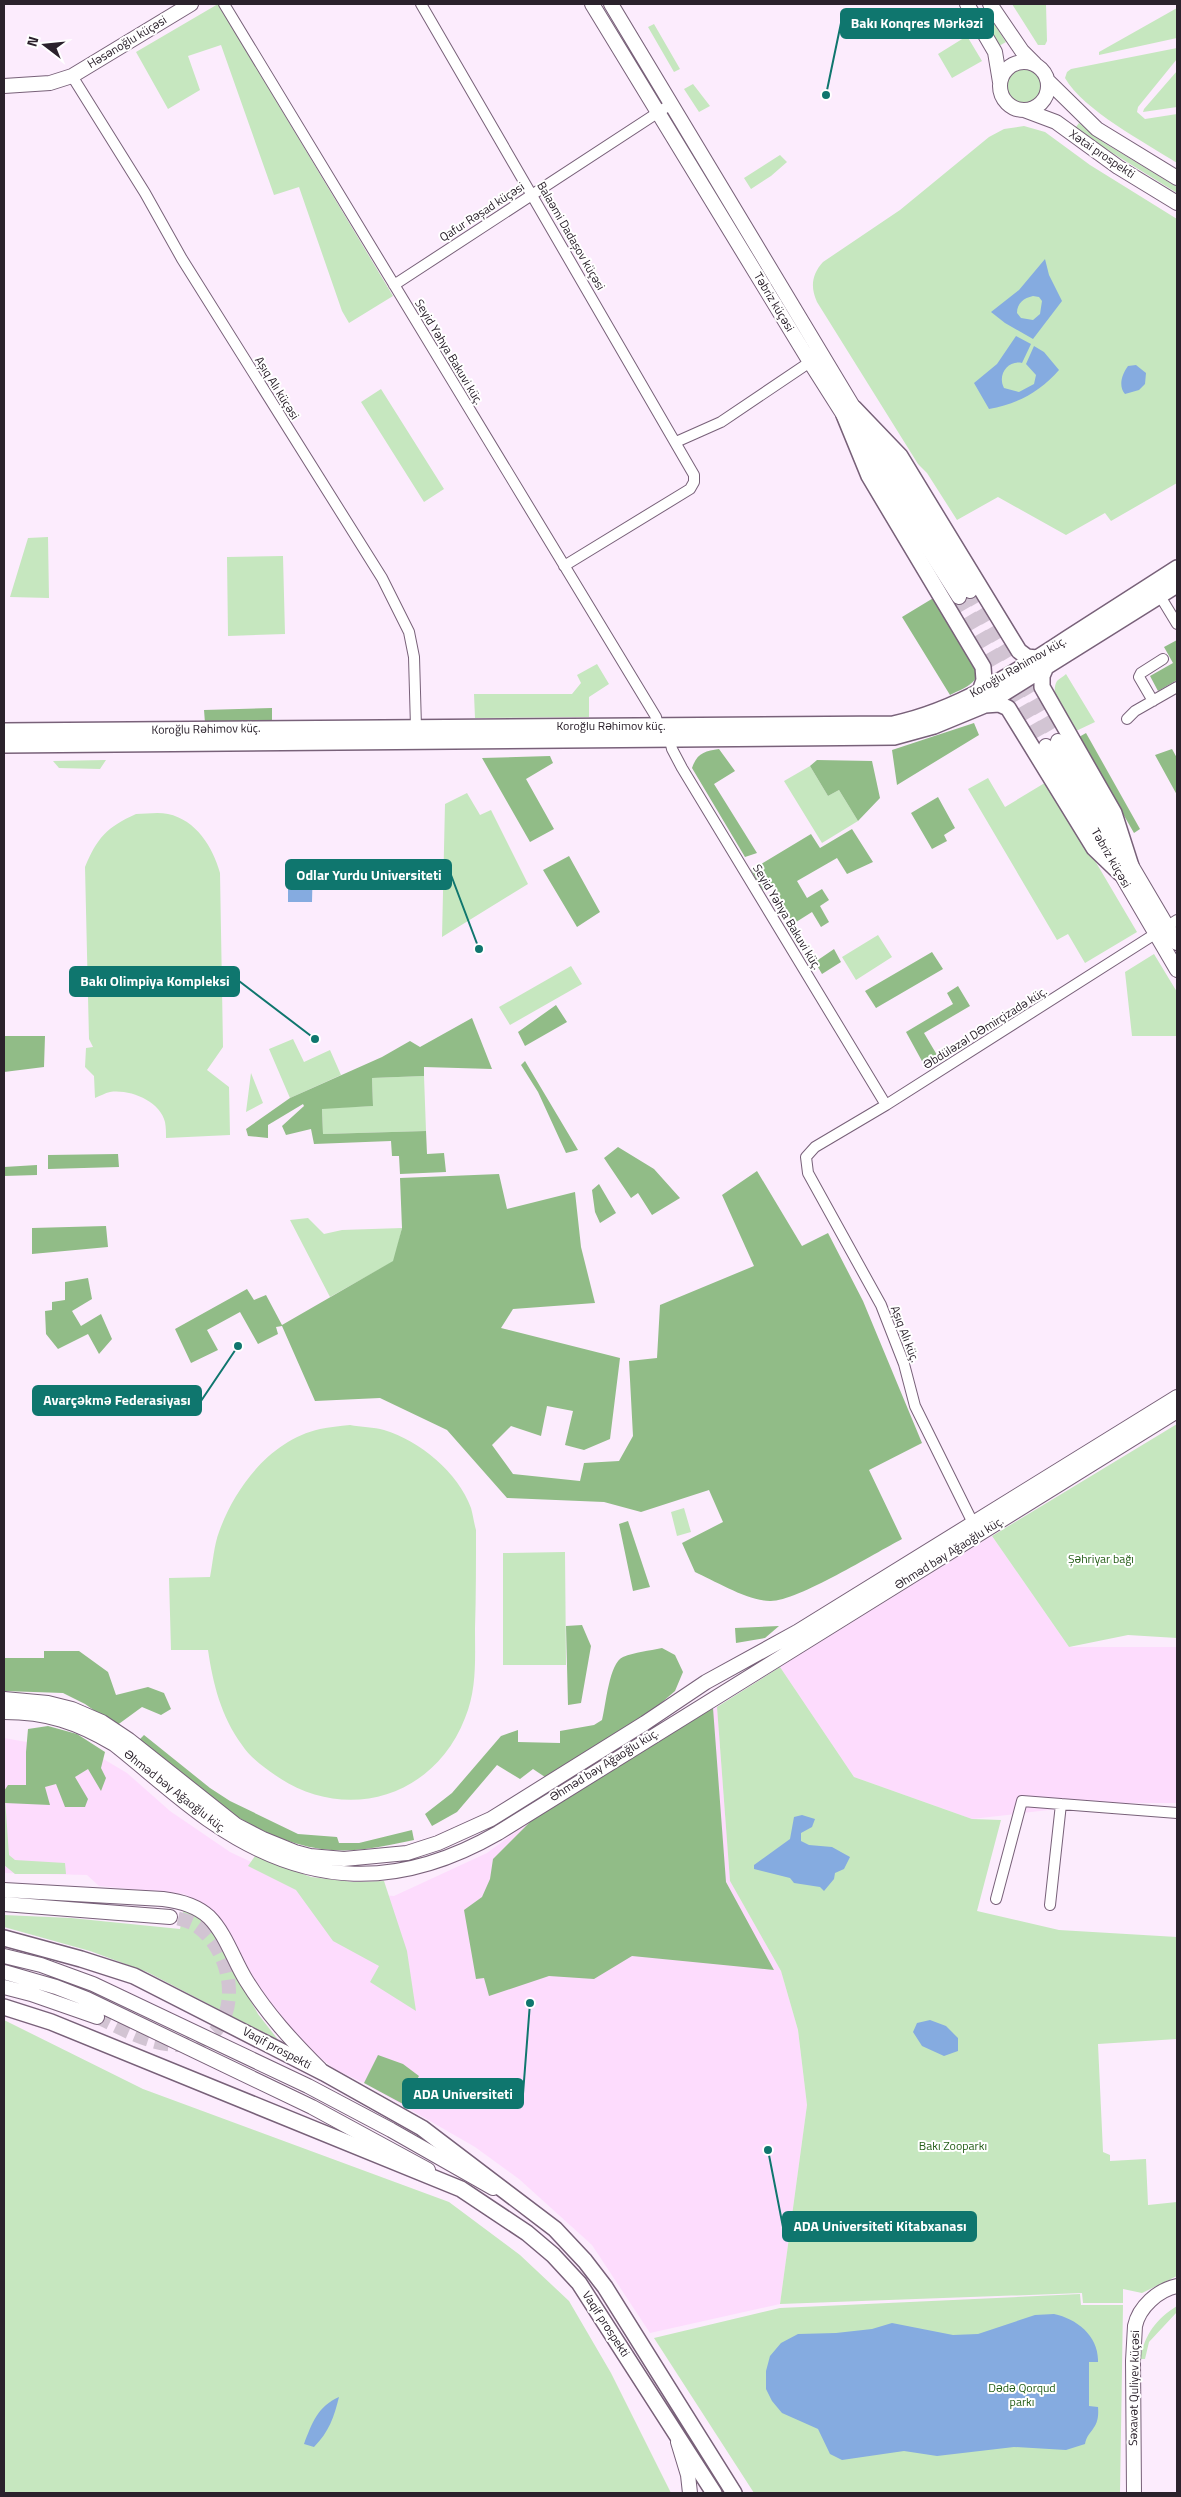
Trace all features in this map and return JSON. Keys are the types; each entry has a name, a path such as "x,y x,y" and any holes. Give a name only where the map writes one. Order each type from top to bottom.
{"main road":[{"path":"849,412 900,456 1019,651 1041,664 1042,687 1114,813 1125,869"},
{"path":"849,412 869,476 983,667 983,698 1008,708 1094,848 1125,869"},
{"name":"Koroğlu Rəhimov küç.","path":"1041,664 1177,568"},
{"name":"Koroğlu Rəhimov küç.","path":"4,745 894,737 926,729 1177,585"},
{"name":"Koroğlu Rəhimov küç.","path":"4,732 416,727 656,719 893,724 983,698"},
{"name":"Vaqif prospekti","path":"4,1938 81,1958 134,1976 324,2073 422,2128 462,2156 566,2239 605,2287 734,2493"},
{"name":"Vaqif prospekti","path":"4,2007 52,2022 461,2189 527,2233 553,2255 579,2282 675,2429 714,2493"}],"street":[{"name":"Həsənoğlu küçəsi","path":"4,86 38,85 72,76 191,4"},
{"name":"Seyid Yəhya Bakuvi küç.","path":"224,4 656,719"},
{"name":"Balaəmi Dadaşov küçəsi","path":"421,4 694,475 694,482 690,489 564,566"},
{"name":"Təbriz küçəsi","path":"592,4 810,362 849,412"},
{"name":"Təbriz küçəsi","path":"612,4 672,104 849,412 964,594"},
{"path":"970,5 995,52 1000,84 1006,101 1016,109 1031,109 1043,101 1047,95 1048,80 1044,71 1022,51 990,4"},
{"path":"1000,84 1006,69 1012,64 1028,61 1035,64"},
{"name":"Aşıq Alı küçəsi","path":"72,76 145,193 182,259 382,578 409,632 414,657 416,727"},
{"name":"Xətai prospekti","path":"1048,80 1097,130 1177,178"},
{"name":"Qafur Rəşad küçəsi","path":"394,285 672,104"},
{"name":"Xətai prospekti","path":"1024,110 1056,122 1118,167 1177,203"},
{"path":"676,442 721,422 810,362"},
{"path":"1160,596 1177,624"},
{"path":"1153,701 1139,677 1141,673 1163,659"},
{"path":"1127,719 1135,711 1177,688"},
{"name":"Seyid Yəhya Bakuvi küç.","path":"670,740 672,749 682,768 886,1105"},
{"name":"Təbriz küçəsi","path":"1052,743 1125,869 1167,926 1177,943"},
{"name":"Təbriz küçəsi","path":"1167,926 1177,970"},
{"name":"Əbdüləzəl DƏmirçizadə küç.","path":"806,1157 816,1147 886,1105 1167,926"},
{"name":"Aşıq Alı küç.","path":"806,1157 808,1173 881,1304 904,1364 915,1406 973,1523"},
{"name":"Əhməd bəy Ağaoğlu küç.","path":"4,1699 48,1703 72,1709 102,1722 124,1737 236,1825 263,1839 296,1852 310,1856 344,1859 407,1852 438,1843 491,1819 645,1723 720,1673 797,1632 1177,1396"},
{"name":"Əhməd bəy Ağaoğlu küç.","path":"4,1712 31,1713 60,1718 97,1734 114,1744 211,1822 257,1849 293,1864 345,1873 388,1873 410,1870 455,1855 483,1842 1177,1411"},
{"path":"720,1673 729,1688"},
{"path":"996,1899 1022,1801 1177,1813"},
{"path":"1050,1905 1061,1804"},
{"path":"407,1852 410,1870"},
{"path":"4,1890 163,1899 178,1901 196,1908 210,1919 244,1977 273,2020 324,2073"},
{"path":"4,1904 170,1917"},
{"name":"Vaqif prospekti","path":"4,1956 41,1965 93,1984 308,2086 391,2130 526,2207"},
{"name":"Vaqif prospekti","path":"4,1972 56,1987 87,1999 312,2107 461,2189"},
{"path":"4,1987 59,2003 97,2018"},
{"name":"Səxavət Quliyev küçəsi","path":"1134,2493 1133,2339 1136,2321 1149,2302 1161,2292 1177,2286"},
{"path":"675,2429 688,2475 690,2493"}],"shaded area":[{"path":"992,1536 1069,1647 1177,1647 1177,1803 1109,1803 972,1819 854,1777 780,1667"},
{"path":"717,1707 730,1881 781,1971 798,2030 807,2105 780,2304 650,2333 592,2245 519,2179 475,2147 364,2083 336,2070 301,2043 282,2020 258,1985 222,1921 208,1907 184,1894 99,1886 87,1875 4,1873 4,1738 95,1754 127,1773 170,1811 230,1852 298,1884 333,1891 394,1896 487,1853 533,1819"}],"green space":[{"path":"218,4 393,296 349,323 342,311 299,187 274,195 221,45 188,56 200,90 168,109 136,52"},
{"path":"1012,4 1046,4 1047,41 1045,45 1038,45"},
{"path":"1177,8 1177,38 1099,55 1099,52"},
{"path":"982,9 986,11 1006,42 999,46 980,13"},
{"path":"654,24 680,69 674,72 648,27"},
{"path":"967,36 982,61 952,78 938,54"},
{"path":"1177,48 1177,59 1138,107 1137,112 1145,119 1177,114 1177,163 1100,114 1074,90 1065,78 1067,72 1071,69"},
{"path":"1024,68 1031,69 1037,73 1041,79 1041,93 1037,99 1031,103 1024,104 1017,103 1011,99 1007,93 1006,86 1007,79 1011,73 1017,69"},
{"path":"1177,71 1177,107 1143,112 1144,109"},
{"path":"693,84 710,106 699,112 684,89"},
{"path":"1079,123 1103,142 1177,187 1177,193 1101,146 1076,127"},
{"path":"1024,126 1045,132 1090,165 1177,219 1177,483 1111,521 1105,513 1066,535 998,497 957,520 927,473 918,464 817,302 813,291 814,276 823,262 900,210 989,137 1004,129"},
{"path":"780,155 787,162 771,176 751,189 744,178"},
{"path":"381,389 444,489 424,502 361,402"},
{"path":"48,537 49,598 10,597 28,538"},
{"path":"283,556 285,634 228,636 227,557"},
{"path":"935,597 978,667 976,678 970,685 950,695 902,617"},
{"path":"1177,640 1177,680 1158,691 1150,676 1173,663 1164,647"},
{"path":"597,664 609,684 589,697 589,717 475,718 474,694 572,694 581,683 577,675"},
{"path":"1066,674 1095,722 1076,731 1060,708 1055,694 1057,681"},
{"path":"272,708 272,723 205,723 204,710"},
{"path":"974,723 979,735 897,785 892,750"},
{"path":"1086,733 1140,829 1134,833 1079,737"},
{"path":"719,749 735,771 714,784 757,853 745,857 692,768 699,756"},
{"path":"1172,749 1177,758 1177,795 1155,755"},
{"path":"550,756 553,763 526,779 554,829 530,842 482,758"},
{"path":"106,760 100,769 59,768 53,761"},
{"path":"817,760 872,761 880,798 858,821 839,790 828,796 810,766"},
{"path":"810,766 828,796 839,790 858,821 822,843 784,781"},
{"path":"988,778 1005,807 1048,781 1137,932 1085,963 1068,934 1057,940 968,789"},
{"path":"467,793 480,815 491,810 528,884 442,937 445,804"},
{"path":"938,797 955,828 944,835 947,841 932,849 911,813"},
{"path":"136,814 168,814 187,822 195,828 208,844 220,873 223,1047 207,1070 229,1087 230,1135 166,1138 162,1115 151,1102 126,1092 108,1092 95,1098 94,1076 85,1067 86,1048 93,1047 89,1039 85,867 94,848 104,834 117,824"},
{"path":"852,829 873,862 847,874 837,858 797,881 807,898 822,889 829,900 820,906 829,922 821,927 812,912 793,924 772,887 762,890 751,870 811,834 820,848"},
{"path":"569,856 600,912 577,927 543,870"},
{"path":"878,935 892,957 856,980 842,957"},
{"path":"834,949 841,962 822,974 815,962"},
{"path":"932,952 943,969 876,1008 865,991"},
{"path":"1154,954 1177,992 1177,1036 1132,1036 1125,972"},
{"path":"571,966 582,984 510,1025 499,1007"},
{"path":"958,986 970,1006 924,1033 937,1055 923,1063 906,1032 953,1004 947,993"},
{"path":"556,1005 567,1022 525,1046 518,1032"},
{"path":"472,1018 492,1069 424,1067 424,1076 372,1078 373,1106 322,1109 323,1134 426,1131 427,1154 444,1153 446,1172 400,1174 399,1156 392,1156 391,1141 314,1144 311,1129 286,1135 282,1126 304,1106 303,1104 268,1125 268,1138 248,1136 246,1129 290,1098 382,1057 410,1041 420,1047"},
{"path":"4,1036 45,1036 44,1067 4,1072"},
{"path":"293,1039 304,1062 330,1050 341,1075 290,1098 269,1049"},
{"path":"525,1061 578,1150 566,1153 538,1092 521,1065"},
{"path":"251,1073 263,1103 246,1112"},
{"path":"424,1076 426,1131 323,1134 322,1108 373,1106 372,1078"},
{"path":"618,1147 654,1169 680,1198 652,1215 638,1193 631,1198 604,1158"},
{"path":"118,1154 119,1167 48,1169 48,1155"},
{"path":"37,1165 37,1175 4,1176 4,1167"},
{"path":"757,1171 802,1246 828,1233 863,1301 922,1443 869,1470 902,1539 816,1586 782,1599 770,1601 752,1598 695,1572 682,1543 723,1522 709,1490 641,1512 604,1502 507,1498 447,1430 380,1398 315,1401 282,1326 276,1327 278,1334 258,1344 240,1312 207,1330 218,1350 191,1363 175,1329 247,1289 254,1300 266,1295 282,1325 393,1261 402,1228 400,1178 499,1174 507,1209 575,1192 581,1247 595,1303 513,1309 501,1328 620,1358 610,1439 584,1450 565,1445 573,1411 547,1406 541,1436 511,1426 492,1445 513,1474 580,1481 584,1463 619,1461 633,1436 629,1361 657,1358 660,1305 754,1266 722,1195"},
{"path":"599,1184 616,1213 600,1223 595,1212 592,1190"},
{"path":"308,1218 324,1234 342,1230 402,1228 394,1261 330,1297 290,1220"},
{"path":"106,1226 108,1247 32,1254 32,1228"},
{"path":"88,1278 92,1299 72,1311 81,1326 101,1314 112,1339 99,1354 88,1334 58,1349 46,1334 45,1311 52,1310 52,1302 65,1300 65,1282"},
{"name":"Şəhriyar bağı","path":"1177,1424 1177,1638 1128,1635 1069,1647 992,1536"},
{"path":"350,1425 380,1429 398,1435 424,1450 436,1460 457,1482 465,1495 471,1508 476,1530 474,1674 472,1696 465,1718 451,1745 432,1768 410,1784 385,1795 358,1800 330,1798 302,1790 270,1772 245,1749 223,1711 212,1675 208,1650 171,1650 169,1578 210,1577 216,1542 226,1515 245,1483 271,1455 286,1443 302,1435 320,1429"},
{"path":"684,1508 691,1532 677,1536 671,1512"},
{"path":"628,1521 650,1587 633,1591 619,1524"},
{"path":"565,1552 566,1665 503,1665 503,1553"},
{"path":"582,1625 591,1646 581,1703 568,1705 566,1626"},
{"path":"779,1626 765,1638 736,1643 735,1628"},
{"path":"662,1648 675,1655 683,1672 675,1691 637,1724 545,1777 533,1769 520,1779 497,1765 457,1812 432,1826 425,1814 452,1793 501,1736 518,1730 518,1742 560,1743 560,1731 594,1725 602,1720 611,1676 618,1661 632,1654"},
{"path":"44,1651 79,1651 108,1672 116,1695 148,1687 164,1693 171,1709 161,1715 142,1707 116,1726 85,1704 63,1693 4,1691 4,1658 44,1658"},
{"name":"Bakı Zooparkı","path":"780,1667 854,1777 972,1819 1001,1820 977,1911 1059,1930 1177,1937 1177,2039 1098,2044 1103,2152 1110,2155 1110,2161 1146,2159 1148,2205 1177,2202 1177,2276 1142,2293 1123,2289 1123,2303 1083,2303 1082,2293 780,2304 807,2105 798,2030 781,1971 730,1881 717,1707"},
{"path":"713,1708 726,1882 774,1970 632,1956 594,1979 549,1976 489,1996 484,1978 476,1979 464,1910 482,1897 490,1879 493,1859 533,1819"},
{"path":"48,1726 77,1734 105,1752 101,1768 106,1778 101,1791 88,1769 75,1777 88,1799 85,1807 65,1807 56,1784 45,1787 50,1805 5,1803 4,1791 8,1785 26,1785 28,1729"},
{"path":"144,1735 210,1788 230,1801 298,1834 337,1837 339,1843 359,1843 412,1830 414,1840 365,1849 332,1850 300,1845 271,1834 242,1820 188,1782 137,1742"},
{"path":"5,1798 9,1855 15,1860 65,1863 66,1874 15,1874 4,1865"},
{"path":"255,1856 311,1877 354,1882 384,1881 407,1951 416,2011 370,1982 379,1966 333,1941 296,1890 248,1866"},
{"path":"184,1908 198,1916 209,1926 258,2014 279,2041 147,1972 90,1951 4,1927 4,1915 71,1918 180,1929"},
{"path":"4,2020 143,2089 449,2202 520,2255 569,2301 611,2373 671,2493 4,2493"},
{"path":"378,2055 403,2064 419,2076 403,2104 364,2083"},
{"name":"Dədə Qorqud parkı","path":"1080,2294 1081,2305 1123,2305 1120,2493 754,2493 654,2338 780,2308"},
{"path":"1177,2306 1177,2312 1149,2342 1145,2359 1140,2359 1152,2328 1163,2316"}],"water":[{"path":"1045,259 1049,275 1062,301 1033,339 1005,323 991,312 1019,290","holes":["1030,297 1039,297 1042,301 1040,314 1033,320 1021,318 1017,313 1020,304"]},
{"path":"1016,336 1031,344 1022,363 1012,364 1005,370 1002,378 1004,388 1019,392 1034,384 1036,375 1026,364 1034,346 1044,352 1059,370 1036,391 1009,404 989,409 974,383 997,364"},
{"path":"1136,365 1146,373 1145,384 1139,390 1125,394 1121,384 1124,373 1128,366"},
{"path":"288,861 313,861 312,902 288,902"},
{"path":"802,1815 815,1819 812,1827 801,1833 801,1841 809,1845 832,1847 850,1857 844,1869 835,1873 834,1879 824,1891 820,1887 794,1883 790,1878 754,1869 754,1865 790,1839 794,1817"},
{"path":"930,2020 946,2026 958,2038 958,2051 944,2056 922,2046 913,2032 917,2023"},
{"path":"1054,2314 1071,2320 1085,2330 1095,2344 1098,2362 1089,2362 1089,2406 1098,2407 1096,2425 1085,2444 1066,2450 1014,2447 937,2456 904,2451 842,2460 830,2454 818,2429 782,2413 772,2401 766,2389 766,2371 770,2356 781,2343 798,2334 836,2333 872,2329 892,2323 953,2335 978,2334 1035,2315"},
{"path":"339,2397 333,2418 324,2436 314,2447 304,2444 313,2422 321,2410"}],"tunnel":[{"path":"970,591 1058,741"},
{"path":"959,597 1046,746"},
{"path":"97,2017 137,2036 168,2044 179,2045 201,2041 216,2030 226,2014 229,1994 227,1973 220,1953 208,1936 192,1923 170,1917"}],"place":[{"name":"Bakı Konqres Mərkəzi","path":"826,95"},
{"name":"Odlar Yurdu Universiteti","path":"479,949"},
{"name":"Bakı Olimpiya Kompleksi","path":"315,1039"},
{"name":"Avarçəkmə Federasiyası","path":"238,1346"},
{"name":"ADA Universiteti","path":"530,2003"},
{"name":"ADA Universiteti Kitabxanası","path":"768,2150"}]}
